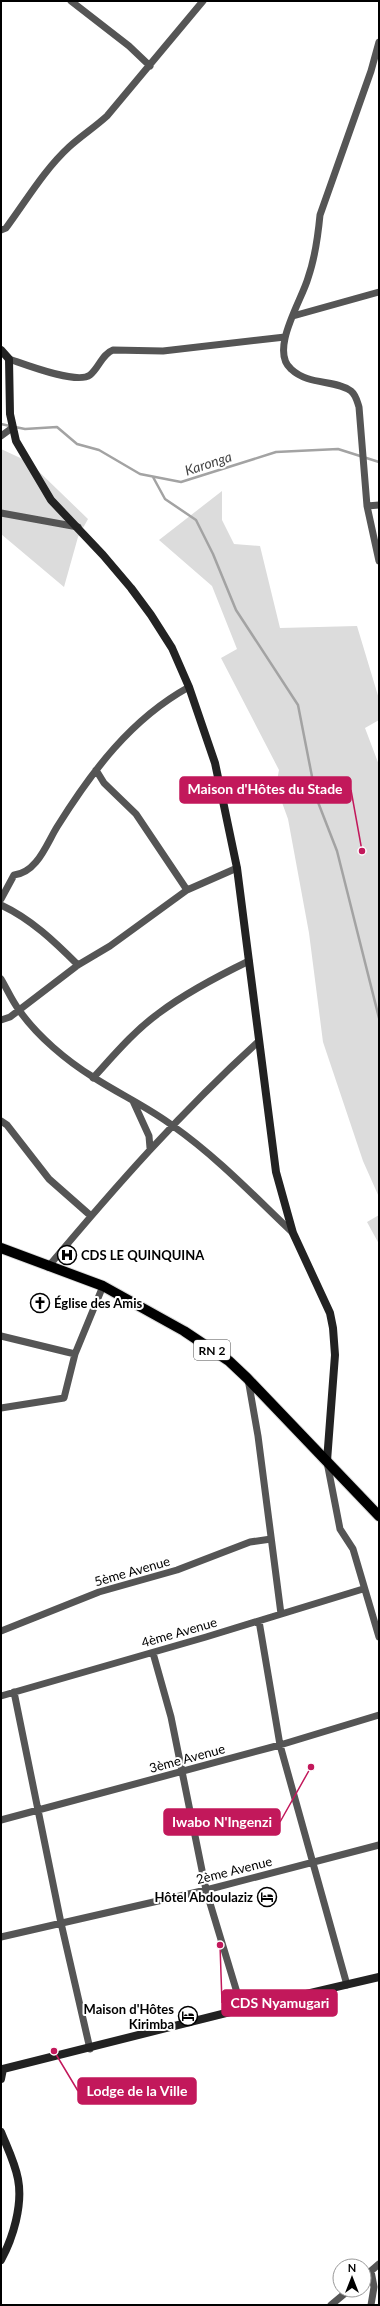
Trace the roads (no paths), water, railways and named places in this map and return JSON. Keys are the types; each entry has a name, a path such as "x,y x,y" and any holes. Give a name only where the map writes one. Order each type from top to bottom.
{"main road":[{"name":"RN 2","path":"1,1248 48,1267 103,1286 184,1331 229,1361 379,1516"}],"street":[{"path":"71,1 129,46 150,66"},
{"path":"1,230 6,228 51,167 69,146 90,132 107,116 203,1"},
{"path":"379,42 371,71 320,215 318,238 308,279 285,337 284,358 287,366 296,374 324,384 340,386 351,391 356,397 359,407 367,506 379,561"},
{"path":"293,316 379,292"},
{"path":"1,350 9,359 38,369 77,378 87,377 93,372 106,354 113,350 163,351 285,337"},
{"path":"9,359 12,428 16,441 52,500 103,555 151,615 172,648 189,687 215,763 237,868 276,1172 293,1233 330,1313 333,1328 335,1355 327,1461 337,1518 343,1536 353,1549 363,1589 379,1637"},
{"path":"1,436 12,428"},
{"path":"367,506 379,505"},
{"path":"1,513 78,528"},
{"path":"1,899 14,875 19,874 40,858 57,827 96,770 137,723 152,710 189,687"},
{"path":"96,770 104,783 136,814 187,890"},
{"path":"1,1020 19,1010 78,965 110,946 187,890 237,868"},
{"path":"1,905 19,913 37,926 78,965"},
{"path":"93,1078 120,1048 158,1013 195,989 249,960"},
{"path":"1,979 19,1010 52,1044 93,1078 147,1108 218,1161 293,1233"},
{"path":"48,1267 150,1148 219,1077 259,1041"},
{"path":"133,1101 149,1136 150,1148"},
{"path":"1,1121 7,1125 49,1180 91,1216"},
{"path":"1,1408 64,1398 75,1354 103,1286"},
{"path":"1,1336 75,1354"},
{"path":"247,1378 258,1436 281,1614"},
{"name":"5ème Avenue","path":"1,1631 99,1592 177,1570 250,1542 271,1539"},
{"name":"4ème Avenue","path":"1,1696 363,1589"},
{"path":"258,1621 280,1745 347,1985"},
{"path":"153,1652 171,1717 206,1890 242,2009"},
{"path":"14,1692 60,1923 90,2049"},
{"name":"3ème Avenue","path":"1,1820 280,1745 379,1715"},
{"name":"2ème Avenue","path":"1,1937 206,1890 379,1845"},
{"path":"1,2079 2,2070 90,2049 242,2009 379,1977"},
{"path":"1,2132 18,2179 19,2191 15,2226 1,2260"},
{"path":"371,2305 374,2287 372,2276"},
{"path":"332,2305 340,2298"}],"waterway":[{"name":"Karonga","path":"1,424 10,426"},
{"name":"Karonga","path":"15,427 25,429 57,427 77,444 99,450 140,474 181,482 276,452 338,449 379,462"},
{"path":"153,477 165,499 196,520 213,554 236,610 298,705 316,797 337,851 379,1018"}],"place":[{"name":"Maison d'Hôtes du Stade","path":"362,851"},
{"name":"CDS LE QUINQUINA","path":"67,1255"},
{"name":"Église des Amis","path":"40,1303"},
{"name":"Iwabo N'Ingenzi","path":"311,1767"},
{"name":"Hôtel Abdoulaziz","path":"267,1897"},
{"name":"CDS Nyamugari","path":"220,1945"},
{"name":"Maison d'Hôtes Kirimba","path":"188,2016"},
{"name":"Lodge de la Ville","path":"54,2051"}]}
